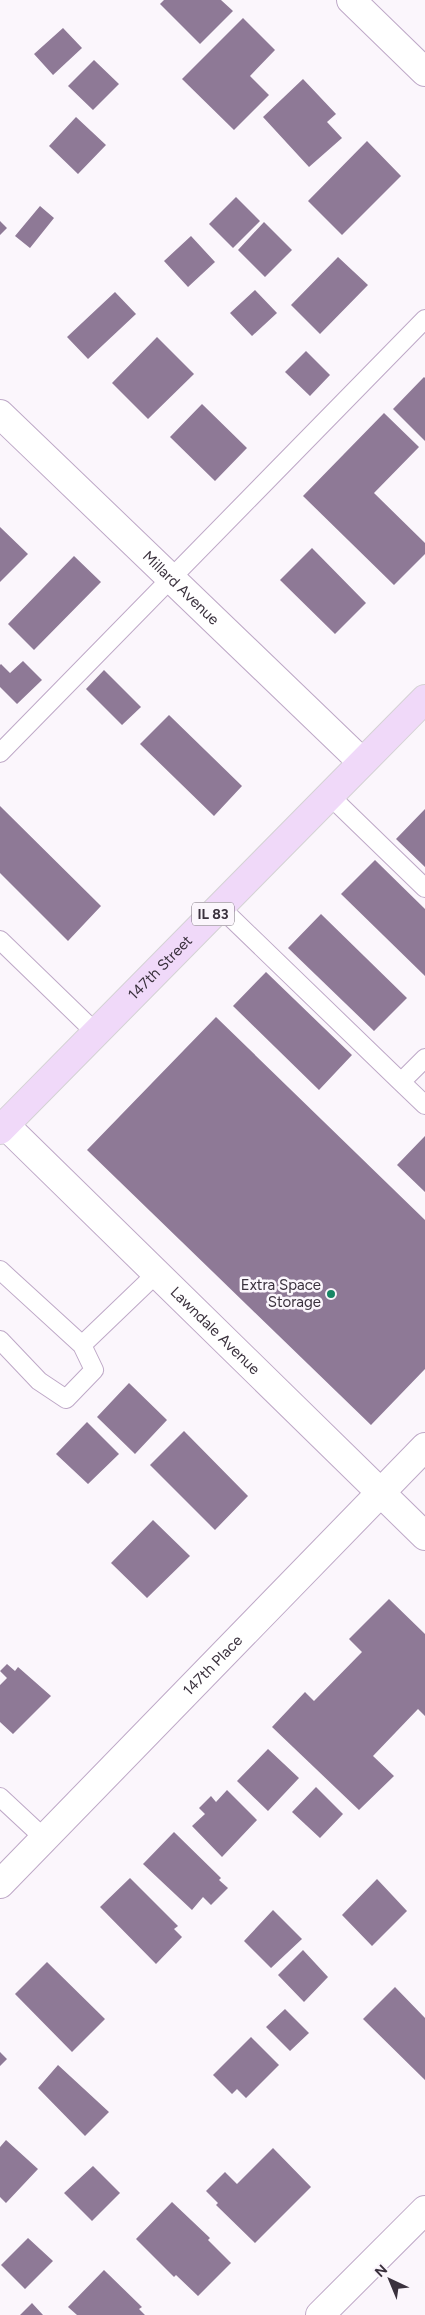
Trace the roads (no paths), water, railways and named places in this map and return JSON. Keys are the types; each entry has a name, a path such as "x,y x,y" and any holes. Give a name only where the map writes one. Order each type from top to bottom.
{"main road":[{"name":"147th Street","path":"3,1127 425,699"}],"street":[{"path":"351,0 425,72"},
{"name":"Millard Avenue","path":"0,414 362,762"},
{"name":"Lawndale Avenue","path":"3,1127 158,1274 425,1536"},
{"name":"147th Place","path":"0,1884 425,1447"},
{"path":"320,2315 425,2210"}],"lane":[{"path":"0,753 425,319"},
{"path":"329,796 425,888"},
{"path":"220,907 425,1105"},
{"path":"0,940 96,1033"},
{"path":"402,1082 425,1058"},
{"path":"0,1270 82,1345 94,1370 66,1399 39,1381 0,1340"},
{"path":"82,1345 158,1274"},
{"path":"0,1797 44,1838"}],"place":[{"name":"Extra Space Storage","path":"331,1294"}]}
